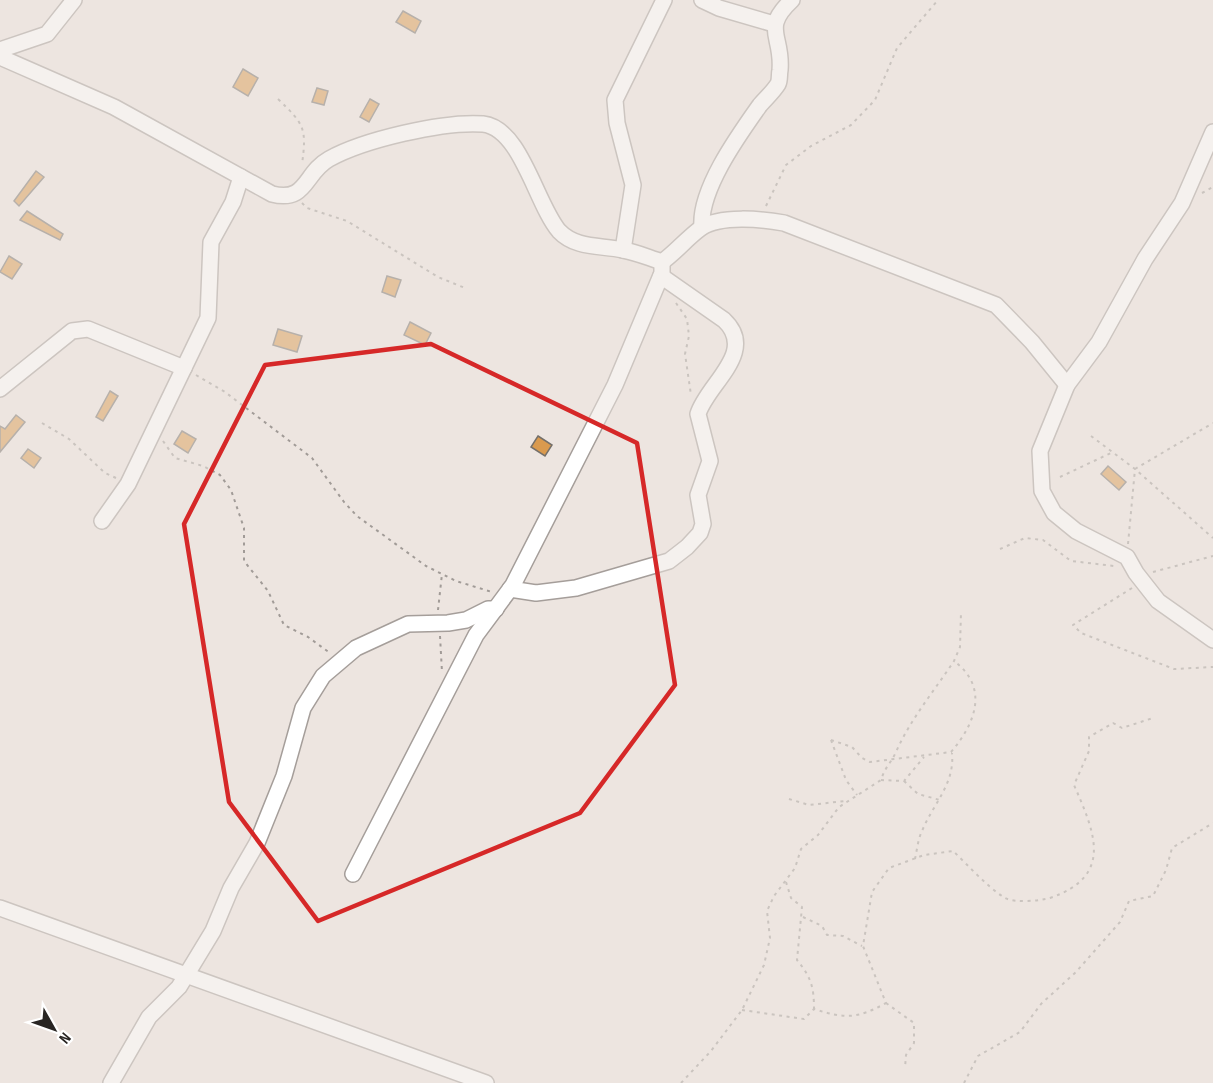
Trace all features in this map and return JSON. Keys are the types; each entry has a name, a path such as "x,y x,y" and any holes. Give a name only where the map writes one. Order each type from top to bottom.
{"street":[{"path":"0,50 47,34 74,0"},
{"path":"623,250 633,185 617,123 615,100 664,0"},
{"path":"702,0 718,8 774,24"},
{"path":"702,228 703,201 710,184 778,82 781,56 774,24 779,12 792,0"},
{"path":"0,57 114,107 272,194 293,196 321,164 353,147 442,126 483,124 498,129 509,140 547,215 568,239 582,244 623,250 665,274 731,327 735,346 727,370 698,414 710,461 698,495 703,524 700,533 669,561 569,590 536,593 508,592"},
{"path":"1213,132 1182,203 1145,259 1099,342 1067,385 1040,451 1042,491 1054,513 1069,525 1127,557 1158,601 1213,640"},
{"path":"102,521 128,484 208,318 211,242 233,202 241,177"},
{"path":"353,874 476,635 508,592 615,386 665,274 702,228 715,223 759,219 784,223 996,305 1032,342 1067,385"},
{"path":"0,389 72,331 88,329 184,368"},
{"path":"111,1083 149,1017 187,975 213,931 231,888 257,843 284,776 303,708 323,676 356,648 408,624 466,620 488,609 496,609"},
{"path":"0,908 486,1083"}],"path":[{"path":"759,219 786,165 811,146 851,125 875,100 897,48 938,0"},
{"path":"278,99 300,121 305,142 302,165"},
{"path":"293,196 307,208 347,221 415,260 438,277 465,288"},
{"path":"665,274 672,297 687,320 687,373 693,406 698,414"},
{"path":"184,368 225,392 312,458 357,516 426,566 481,590 508,592"},
{"path":"42,423 69,439 105,473 128,484"},
{"path":"1135,469 1213,423"},
{"path":"155,427 175,458 203,465 220,475 231,490 244,528 244,561 268,591 284,625 308,637 339,661"},
{"path":"1091,436 1135,469 1213,538"},
{"path":"1060,477 1113,452"},
{"path":"1000,549 1025,538 1043,540 1071,561 1116,567 1127,557 1135,469"},
{"path":"1213,556 1152,572 1143,582 1073,625 1082,633 1174,669 1213,667"},
{"path":"881,780 885,765 900,738 954,661 960,647 961,612"},
{"path":"857,795 846,780 831,740 852,747 862,759 870,762 951,752 964,737 975,706 977,691 966,670 954,661"},
{"path":"905,1068 906,1054 914,1043 914,1023 886,1003 863,946 872,892 889,868 915,859 953,851 1007,899 1043,901 1071,891 1093,867 1094,831 1074,785 1089,751 1089,737 1113,723 1122,728 1153,718"},
{"path":"915,859 922,831 940,800 953,768 951,752"},
{"path":"904,781 924,757"},
{"path":"681,1083 711,1051 742,1010 766,956 770,938 767,911 774,896 795,868 801,849 818,835 838,807 881,780 904,781 918,794 940,800"},
{"path":"789,799 809,805 848,801"},
{"path":"964,1083 978,1056 1020,1032 1041,1004 1076,972 1120,922 1130,901 1153,896 1166,870 1172,848 1213,823"},
{"path":"742,1010 804,1019 814,1009 811,977 797,960 803,917 802,907 791,898 785,881"},
{"path":"803,917 822,926 827,935 843,936 863,946"},
{"path":"814,1009 838,1016 863,1016 886,1003"}],"highlighted area":[{"path":"431,344 637,443 675,685 580,813 318,921 229,802 184,524 265,365"}],"building":[{"path":"403,11 421,21 415,33 396,22"},
{"path":"243,69 258,78 248,96 233,87"},
{"path":"317,88 328,91 324,105 312,102"},
{"path":"370,99 379,104 369,122 360,117"},
{"path":"36,171 44,177 19,206 14,201"},
{"path":"27,211 63,234 60,240 20,220"},
{"path":"9,256 22,264 12,279 0,272"},
{"path":"387,276 401,280 395,297 382,292"},
{"path":"410,322 431,333 425,345 404,335"},
{"path":"278,329 302,336 297,352 273,345"},
{"path":"110,391 118,396 103,421 96,417"},
{"path":"16,415 25,422 0,452 0,426 5,429"},
{"path":"182,431 196,439 188,453 174,444"},
{"path":"538,436 552,445 545,456 531,447"},
{"path":"28,449 41,458 34,468 21,458"},
{"path":"1108,466 1126,482 1119,490 1101,474"}]}
